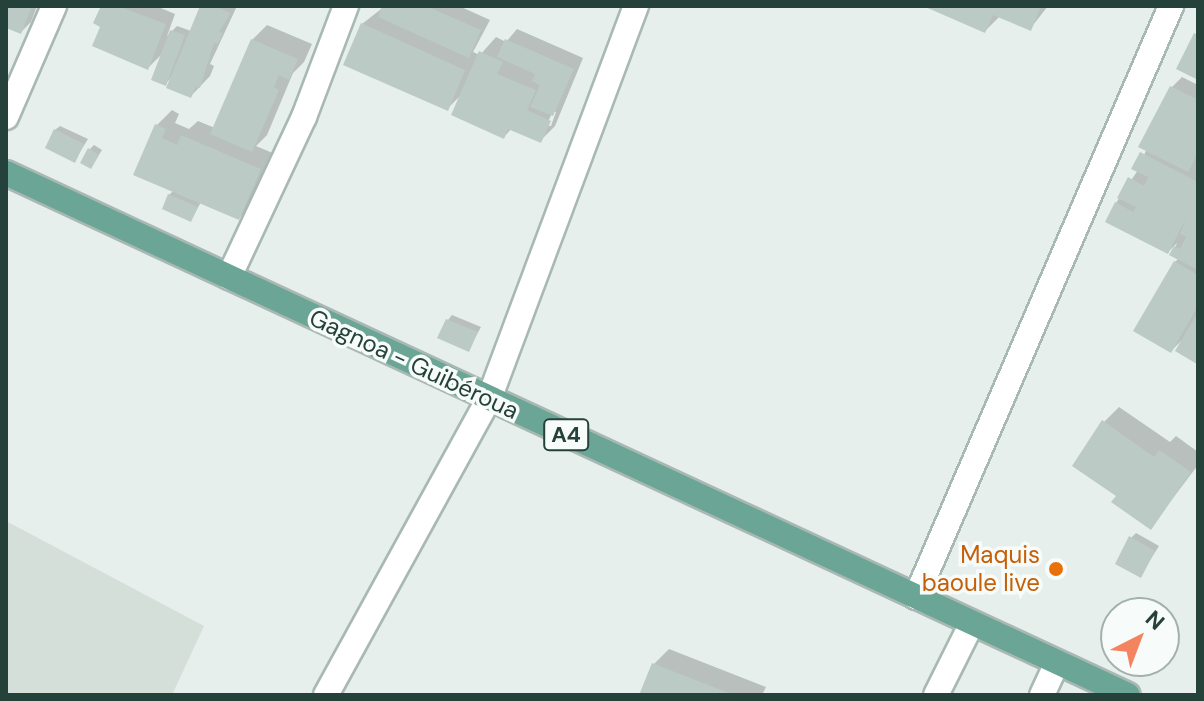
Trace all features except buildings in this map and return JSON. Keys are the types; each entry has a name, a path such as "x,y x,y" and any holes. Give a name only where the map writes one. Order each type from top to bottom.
{"main road":[{"name":"Gagnoa - Guibéroua","path":"6,173 1128,695"}],"street":[{"path":"6,117 54,6"},
{"path":"229,277 304,117 346,6"},
{"path":"326,695 489,399 636,6"},
{"path":"916,597 1171,6"},
{"path":"936,695 972,623"},
{"path":"1042,695 1057,663"}],"shaded area":[{"path":"6,521 204,626 172,695 6,695"}],"place":[{"name":"Maquis baoule live","path":"1056,569"}]}
